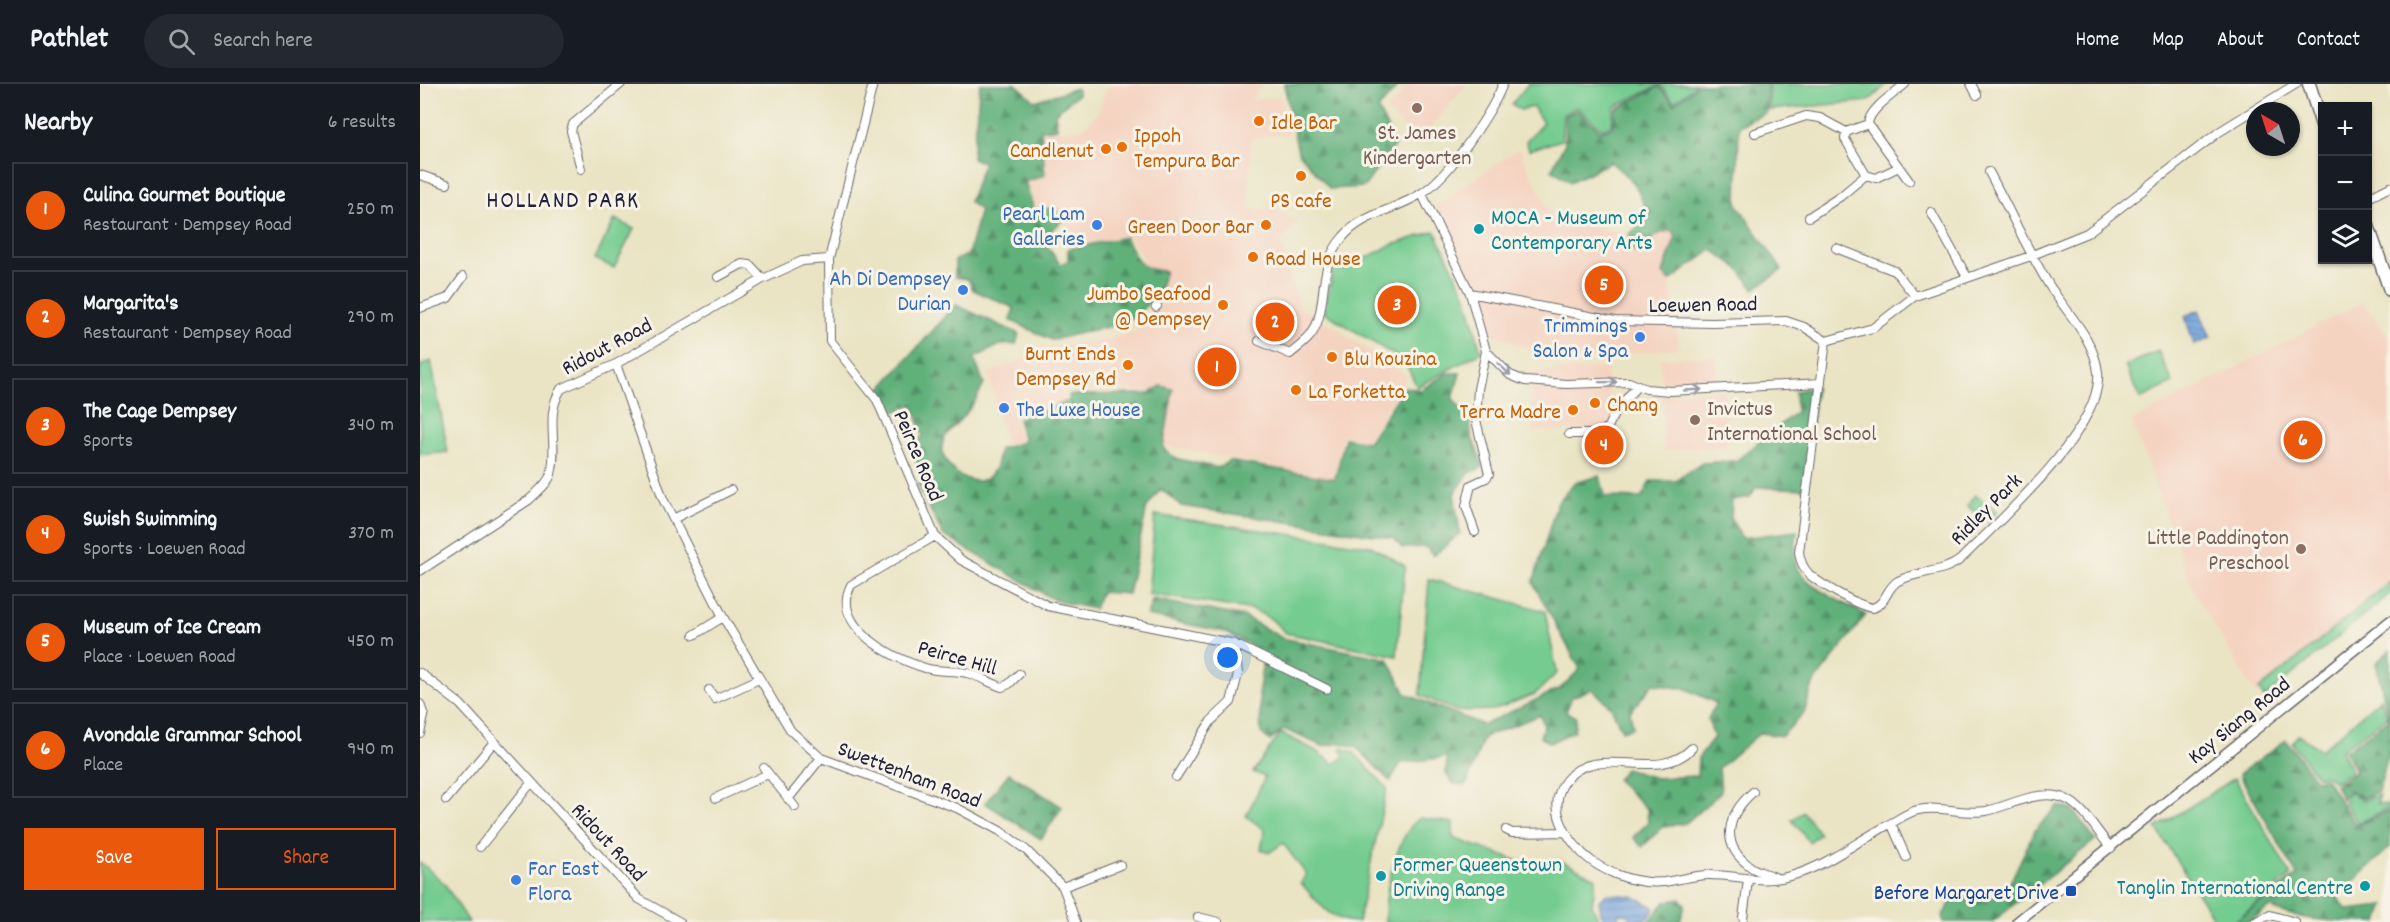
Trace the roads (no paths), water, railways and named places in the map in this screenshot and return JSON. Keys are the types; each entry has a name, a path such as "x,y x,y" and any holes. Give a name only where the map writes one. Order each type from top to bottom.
{"main road":[{"path":"2309,84 2318,112"},
{"path":"2315,84 2320,102"},
{"path":"2372,240 2390,290"},
{"path":"2372,255 2390,302"}],"street":[{"path":"581,169 571,131 573,124 621,84"},
{"name":"Peirce Road","path":"873,84 829,259 830,341 877,400 936,536 961,560 1058,610 1235,644 1327,689"},
{"path":"1259,341 1290,354 1312,333 1325,271 1332,252 1342,237 1361,222 1422,194 1468,143 1496,101 1503,84"},
{"path":"1868,124 1874,112 1905,84"},
{"path":"1971,84 1977,95"},
{"path":"1826,341 1873,328 1915,296 2087,233 2219,132 2295,84"},
{"path":"1755,133 1806,116 1820,118 1846,132 1868,124"},
{"path":"1868,124 1909,181"},
{"path":"1846,132 1845,139 1866,175 1876,178 1899,167"},
{"name":"Ridley Park","path":"1826,341 1798,552 1800,561 1810,575 1862,605 1873,608 1883,602 1894,584 1901,579 1947,568 1961,559 2044,474 2073,439 2092,406 2098,374 2091,347 2049,284 1989,172"},
{"path":"420,174 447,184"},
{"path":"1809,216 1841,196 1866,175"},
{"path":"2372,196 2390,187"},
{"path":"1422,194 1470,293 1486,351 1478,389 1476,420 1489,474 1486,478 1471,485 1466,506 1475,532"},
{"path":"1930,212 1967,277"},
{"path":"1836,248 1895,271 1915,296"},
{"name":"Ridout Road","path":"420,571 529,500 542,487 550,475 555,398 568,384 616,363 763,279 802,261 829,259"},
{"path":"718,277 742,264 750,265 763,279"},
{"path":"420,308 448,297 463,277"},
{"name":"Loewen Road","path":"1470,293 1615,321 1713,323 1761,319 1786,321 1804,327 1826,341"},
{"path":"1486,351 1510,375 1525,381 1566,384 1629,382 1646,389 1670,391 1821,383"},
{"name":"Swettenham Road","path":"616,363 663,500 723,617 781,717 820,758 970,813 1026,850 1063,887 1076,922"},
{"path":"1569,434 1603,432 1618,408 1630,397 1638,385"},
{"path":"673,519 731,490"},
{"name":"Peirce Hill","path":"936,536 851,585 845,604 850,617 861,632 878,646 927,669 965,673 1002,687 1009,684 1019,674"},
{"path":"694,635 723,617"},
{"name":"Kay Siang Road","path":"2017,922 2390,621"},
{"path":"1176,777 1211,721 1231,702 1238,674 1235,644"},
{"name":"Ridout Road","path":"420,673 460,704 639,899 680,922"},
{"path":"709,690 716,699 759,679"},
{"path":"420,704 424,716 420,733"},
{"path":"446,800 494,742"},
{"path":"1692,748 1684,757 1668,764 1596,763 1574,772 1558,794 1557,810 1566,832 1588,858 1621,875 1641,881 1664,882 1710,875 1748,880 1778,879 1814,868 1891,823 1919,810 1964,813 1986,811 2034,796 2056,796 2072,801 2111,848"},
{"path":"788,799 820,758"},
{"path":"716,798 766,771 795,807"},
{"path":"480,847 531,783"},
{"path":"1753,792 1733,813 1730,822 1733,846 1741,859 1753,868 1778,879"},
{"path":"1891,823 1906,857"},
{"path":"1506,830 1512,833 1566,832"},
{"path":"1063,887 1120,865"},
{"path":"1743,918 1748,880"},
{"path":"2255,922 2270,915 2295,922"},
{"path":"1198,917 1218,922"}],"water":[{"path":"2199,310 2211,338 2194,345 2185,316"},
{"path":"1606,894 1633,896 1654,907 1648,918 1642,921 1629,922 1630,916 1619,913 1617,922 1606,921 1601,913 1599,901"}],"place":[{"name":"St. James Kindergarten","path":"1417,108"},
{"name":"Idle Bar","path":"1259,121"},
{"name":"Ippoh Tempura Bar","path":"1122,147"},
{"name":"Candlenut","path":"1106,149"},
{"name":"PS cafe","path":"1301,176"},
{"name":"Pearl Lam Galleries","path":"1097,225"},
{"name":"Green Door Bar","path":"1266,225"},
{"name":"MOCA - Museum of Contemporary Arts","path":"1479,229"},
{"name":"Road House","path":"1253,257"},
{"name":"Museum of Ice Cream","path":"1604,285"},
{"name":"Ah Di Dempsey Durian","path":"963,290"},
{"name":"Jumbo Seafood @ Dempsey","path":"1223,305"},
{"name":"The Cage Dempsey","path":"1397,305"},
{"name":"Margarita's","path":"1275,322"},
{"name":"Trimmings Salon & Spa","path":"1640,337"},
{"name":"Blu Kouzina","path":"1332,357"},
{"name":"Burnt Ends Dempsey Rd","path":"1128,365"},
{"name":"Culina Gourmet Boutique","path":"1217,367"},
{"name":"La Forketta","path":"1296,390"},
{"name":"Chang","path":"1595,403"},
{"name":"The Luxe House","path":"1004,408"},
{"name":"Terra Madre","path":"1573,410"},
{"name":"Invictus International School","path":"1695,420"},
{"name":"Avondale Grammar School","path":"2303,440"},
{"name":"Swish Swimming","path":"1604,445"},
{"name":"Little Paddington Preschool","path":"2301,549"},
{"name":"Former Queenstown Driving Range","path":"1381,876"},
{"name":"Far East Flora","path":"516,880"},
{"name":"Tanglin International Centre","path":"2365,886"},
{"name":"Before Margaret Drive","path":"2071,891"}],"district":[{"name":"HOLLAND PARK","path":"563,199"}]}
